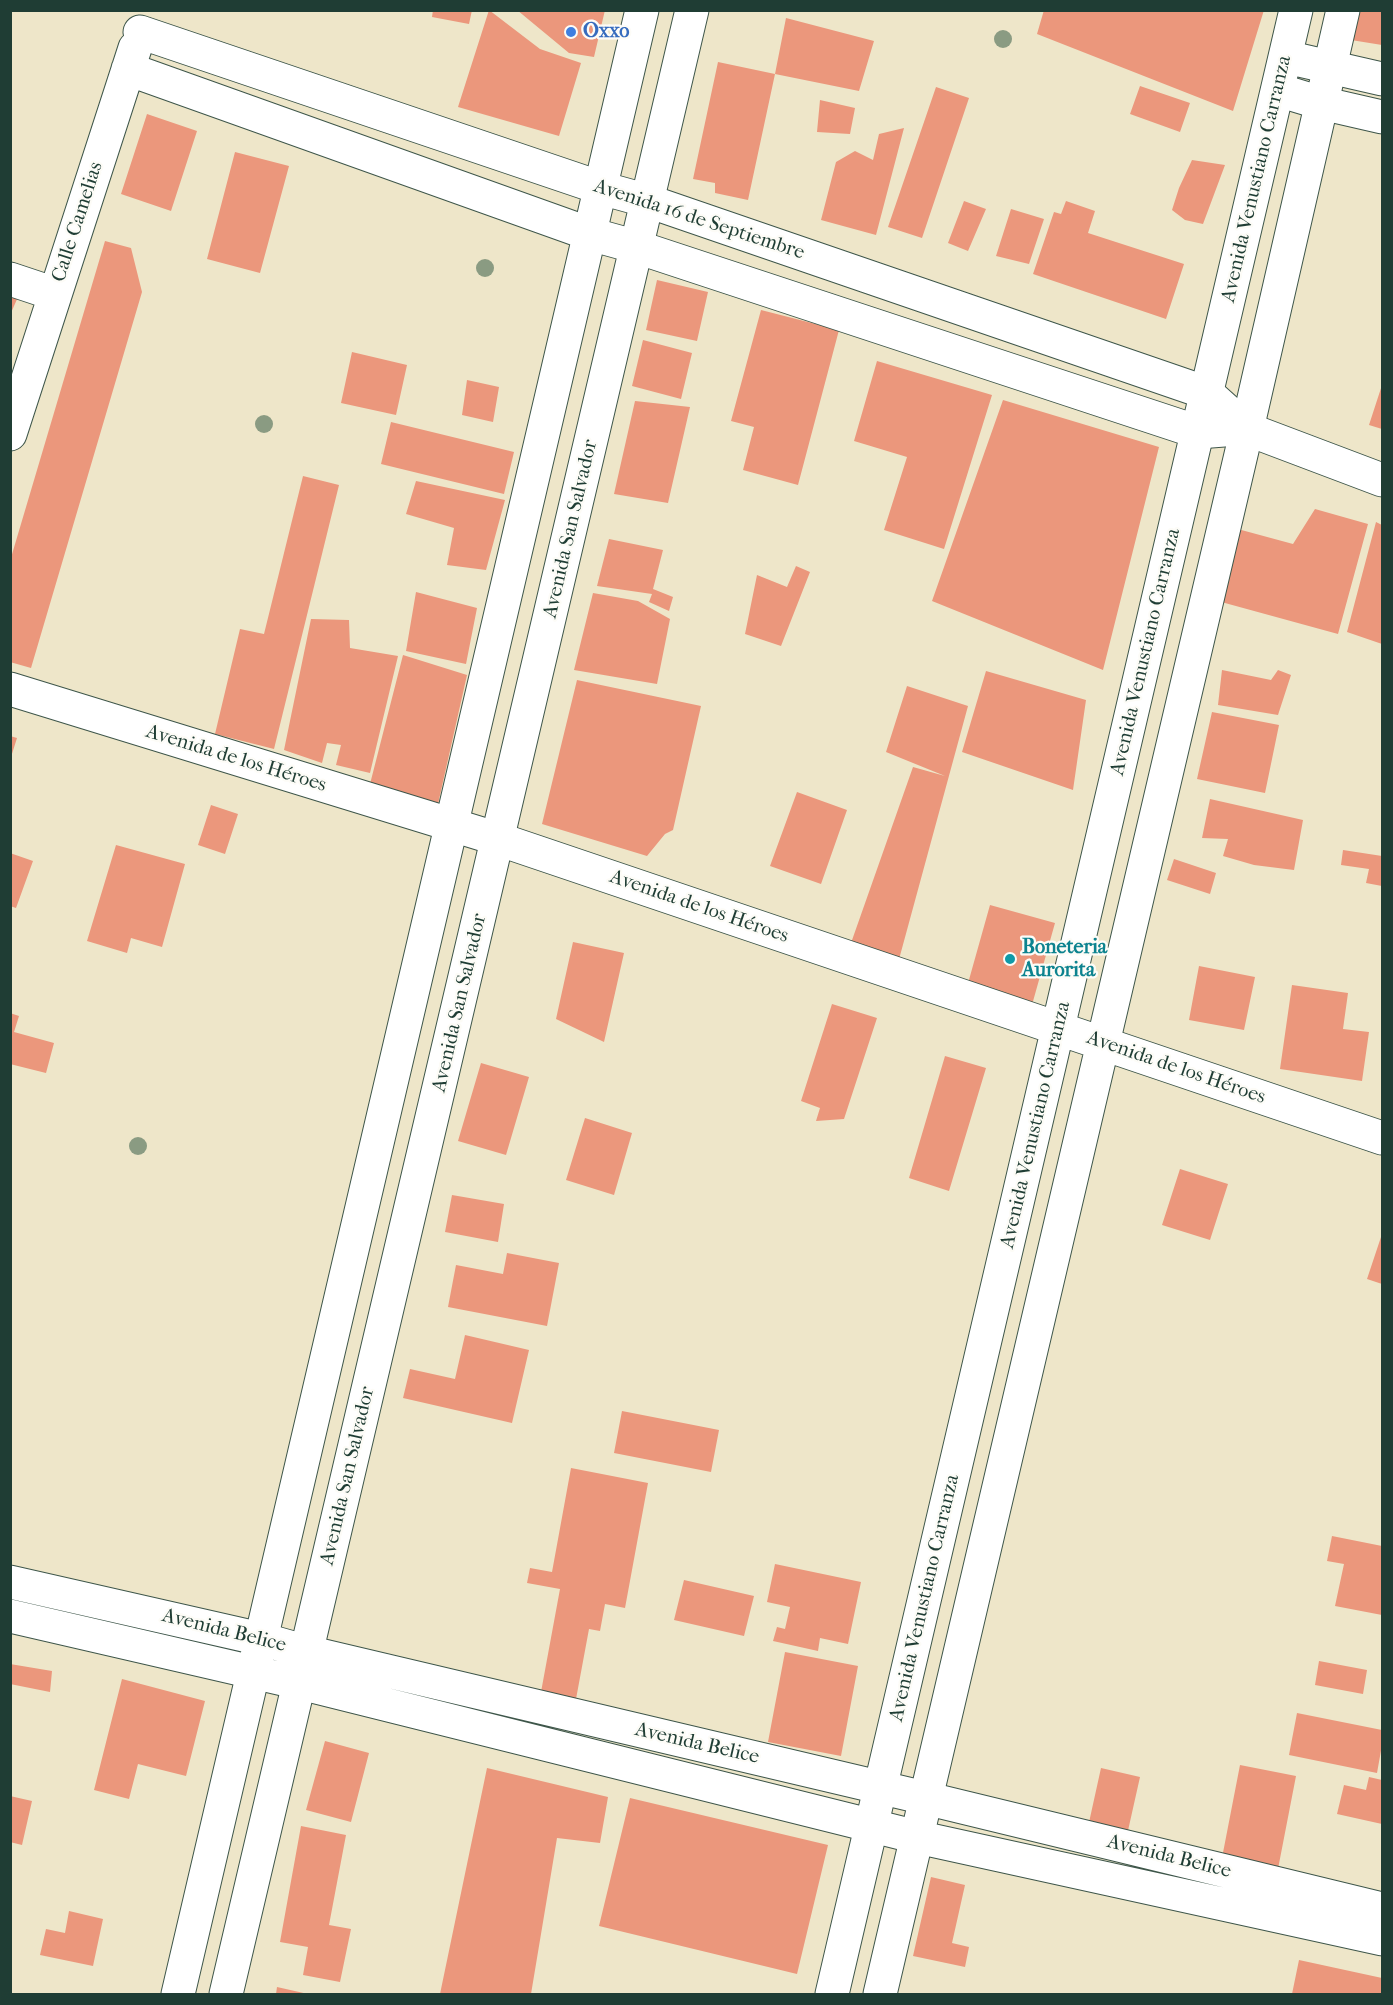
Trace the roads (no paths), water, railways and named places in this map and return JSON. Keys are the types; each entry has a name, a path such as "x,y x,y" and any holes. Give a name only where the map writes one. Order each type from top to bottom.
{"street":[{"path":"178,1995 642,10"},
{"name":"Avenida San Salvador","path":"226,1995 692,10"},
{"name":"Avenida Venustiano Carranza","path":"832,1995 1296,10"},
{"path":"880,1995 1343,10"},
{"name":"Avenida 16 de Septiembre","path":"144,21 601,188 648,201 1207,393 1247,429 1383,480"},
{"name":"Calle Camelias","path":"10,434 144,21"},
{"path":"1286,57 1383,79"},
{"name":"Avenida 16 de Septiembre","path":"128,69 590,234 637,247 1198,432 1247,429"},
{"path":"1278,90 1321,103 1383,117"},
{"path":"10,279 55,294"},
{"name":"Avenida de los Héroes","path":"10,689 498,839 1383,1138"},
{"name":"Avenida Belice","path":"10,1582 261,1639 303,1667 871,1826 1383,1939"},
{"name":"Avenida Belice","path":"10,1616 253,1673 303,1667 880,1788 1383,1909"}],"place":[{"name":"Oxxo","path":"571,32"},
{"name":"Boneteria Aurorita","path":"1010,959"}]}
